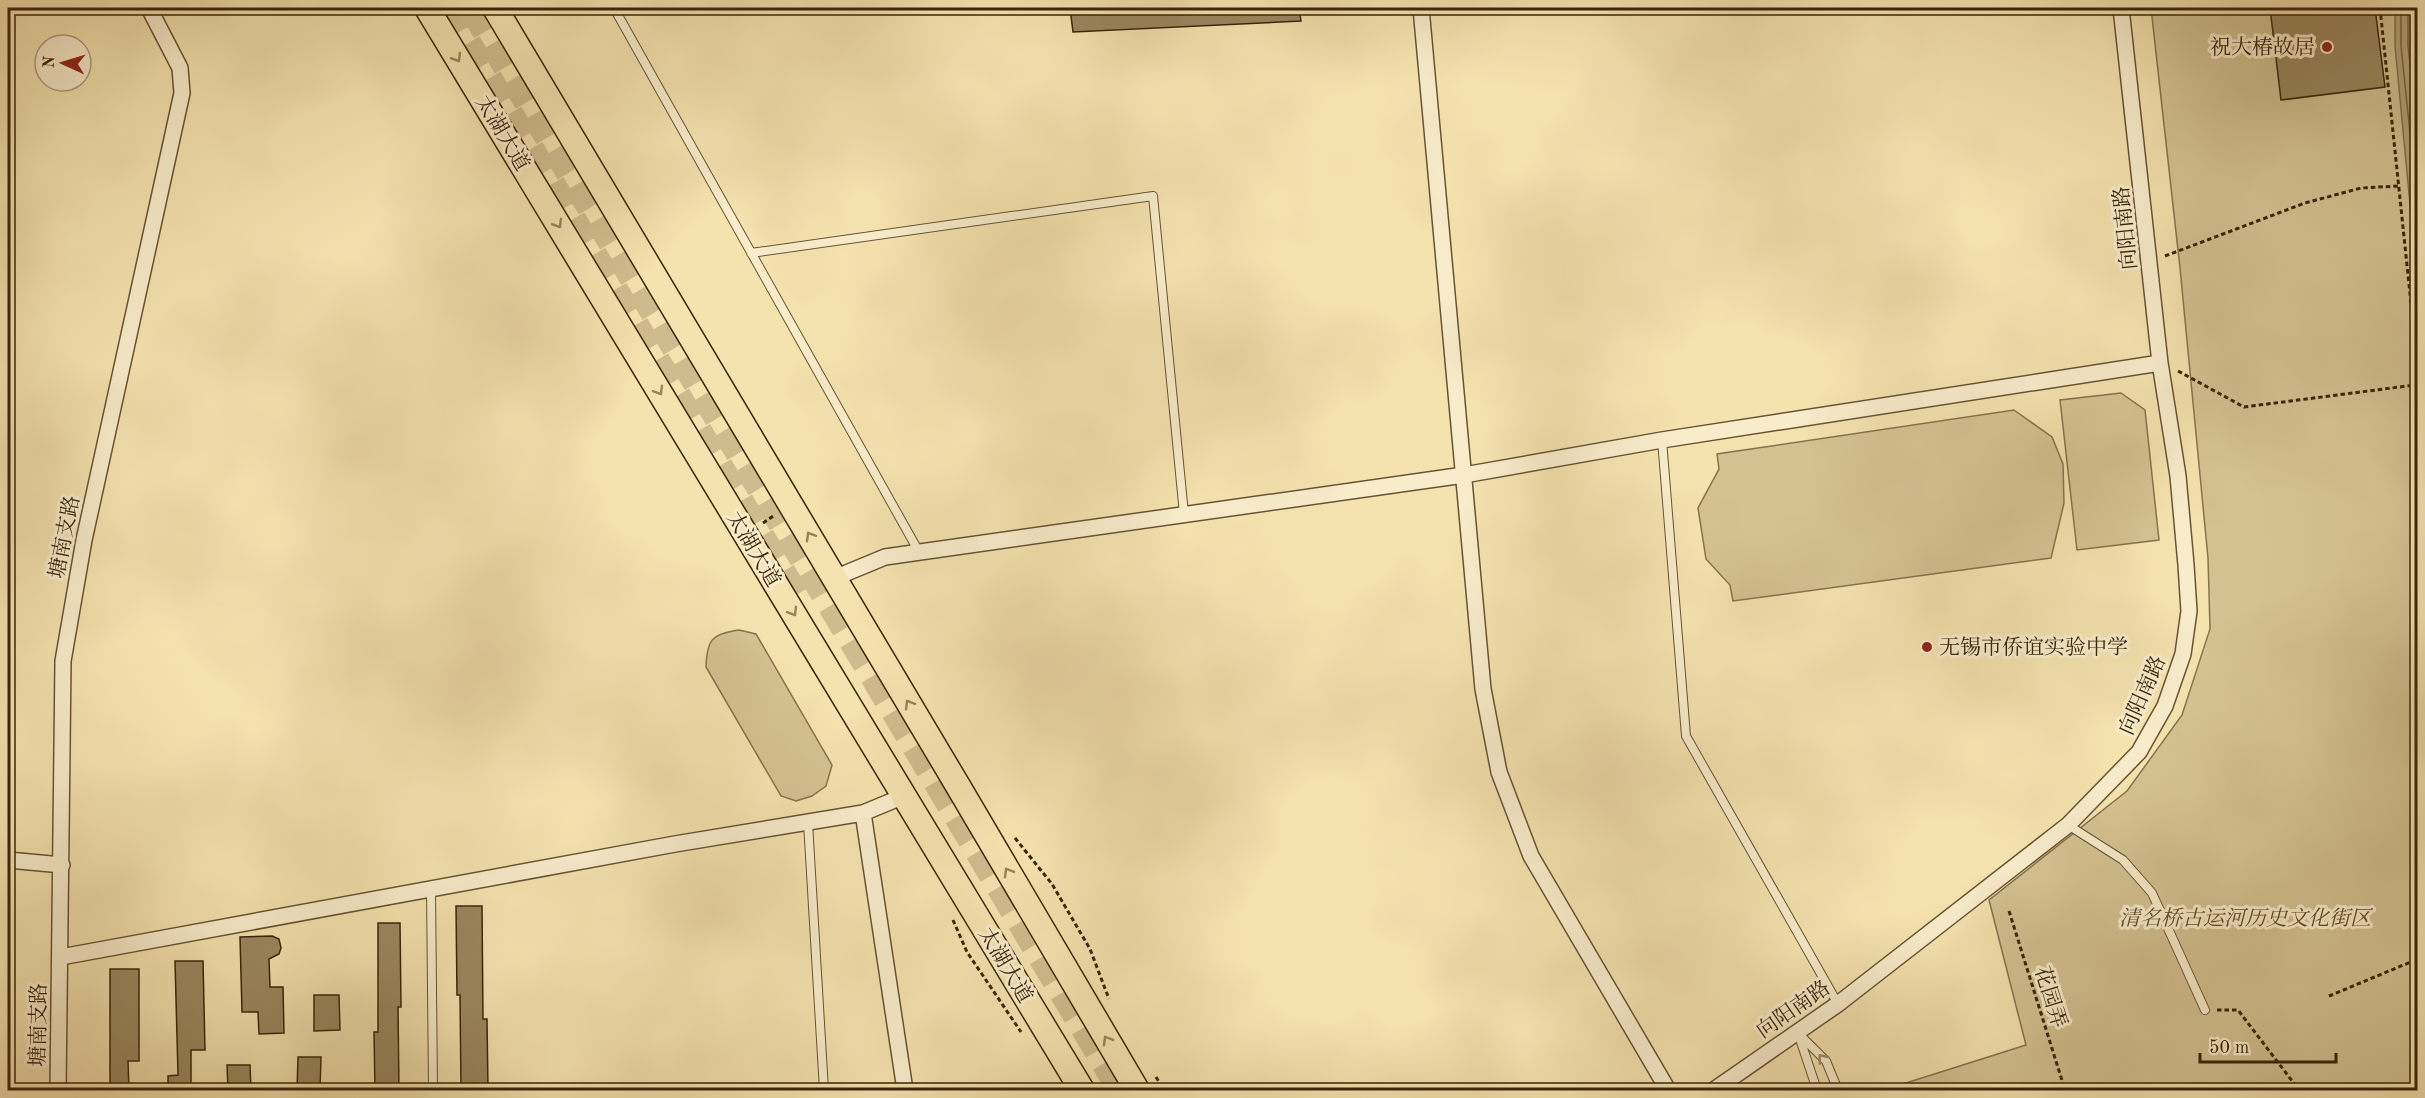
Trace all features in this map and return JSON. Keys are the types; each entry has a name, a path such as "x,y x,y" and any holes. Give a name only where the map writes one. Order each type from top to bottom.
{"main road":[{"name":"太湖大道","path":"427,8 1082,1090"},
{"path":"495,8 1137,1090"}],"street":[{"name":"塘南支路","path":"58,1090 63,661 84,540 182,93 180,68 149,8"},
{"path":"1421,8 1483,688 1499,772 1531,856 1668,1090"},
{"name":"向阳南路","path":"1714,1090 1838,1004 2068,825 2139,752 2165,706 2183,654 2189,611 2178,476 2160,363 2121,8"},
{"path":"836,580 844,574 885,556 1464,475 1662,440 2160,363"},
{"path":"61,957 675,844 863,813 904,796"},
{"path":"863,813 905,1090"},
{"path":"8,860 62,865"}],"lane":[{"path":"614,8 919,552"},
{"path":"751,253 1153,196 1184,514"},
{"path":"1662,440 1686,736 1838,1004"},
{"path":"808,823 824,1090"},
{"path":"2068,825 2123,860 2152,893 2205,1010"},
{"path":"431,888 433,1090"},
{"path":"1797,1032 1817,1090"},
{"path":"1797,1032 1826,1061 1838,1090"}],"path":[{"path":"2380,8 2414,332 2418,474"},
{"path":"2150,262 2247,223 2305,203 2361,188 2398,186"},
{"path":"2160,363 2244,407 2415,385"},
{"name":"花园弄","path":"2009,911 2065,1090"},
{"path":"2330,996 2418,958"},
{"path":"2205,1010 2238,1010 2299,1090"}],"green space":[{"name":"清名桥古运河历史文化街区","path":"2151,8 2417,8 2417,1090 1884,1090 2026,1045 1989,900 2127,791 2182,715 2210,629 2208,558 2180,268"},
{"path":"2121,393 2145,410 2159,540 2077,550 2060,400"},
{"path":"2014,410 2052,437 2063,464 2064,503 2051,558 1733,601 1730,585 1706,559 1698,508 1719,469 1717,454"},
{"path":"739,630 756,634 832,765 826,786 812,796 796,801 781,796 706,667 709,644 712,640 722,634"}],"water":[{"path":"2395,8 2417,8 2417,278 2395,46"}],"building":[{"path":"1070,8 1299,8 1301,21 1073,32"},
{"name":"祝大椿故居","path":"2270,8 2375,8 2385,87 2281,100"},
{"path":"456,906 482,906 483,1019 487,1019 488,1090 461,1090"},
{"path":"378,923 400,923 399,1090 375,1090 374,1032 378,1032"},
{"path":"272,936 279,939 281,948 279,954 269,959 270,987 283,987 284,1033 259,1034 258,1012 242,1012 240,937"},
{"path":"175,961 203,961 205,1050 191,1050 191,1090 168,1090 168,1076 178,1075"},
{"path":"110,969 139,969 139,1061 128,1061 129,1090 110,1090"},
{"path":"314,995 339,995 340,1030 314,1031"},
{"path":"298,1057 321,1057 320,1090 297,1090"},
{"path":"227,1065 250,1065 251,1090 228,1090"}],"tunnel":[{"path":"447,8 802,605"},
{"path":"472,8 1121,1090"}],"place":[{"name":"祝大椿故居","path":"2327,47"},
{"name":"无锡市侨谊实验中学","path":"1927,647"}]}
